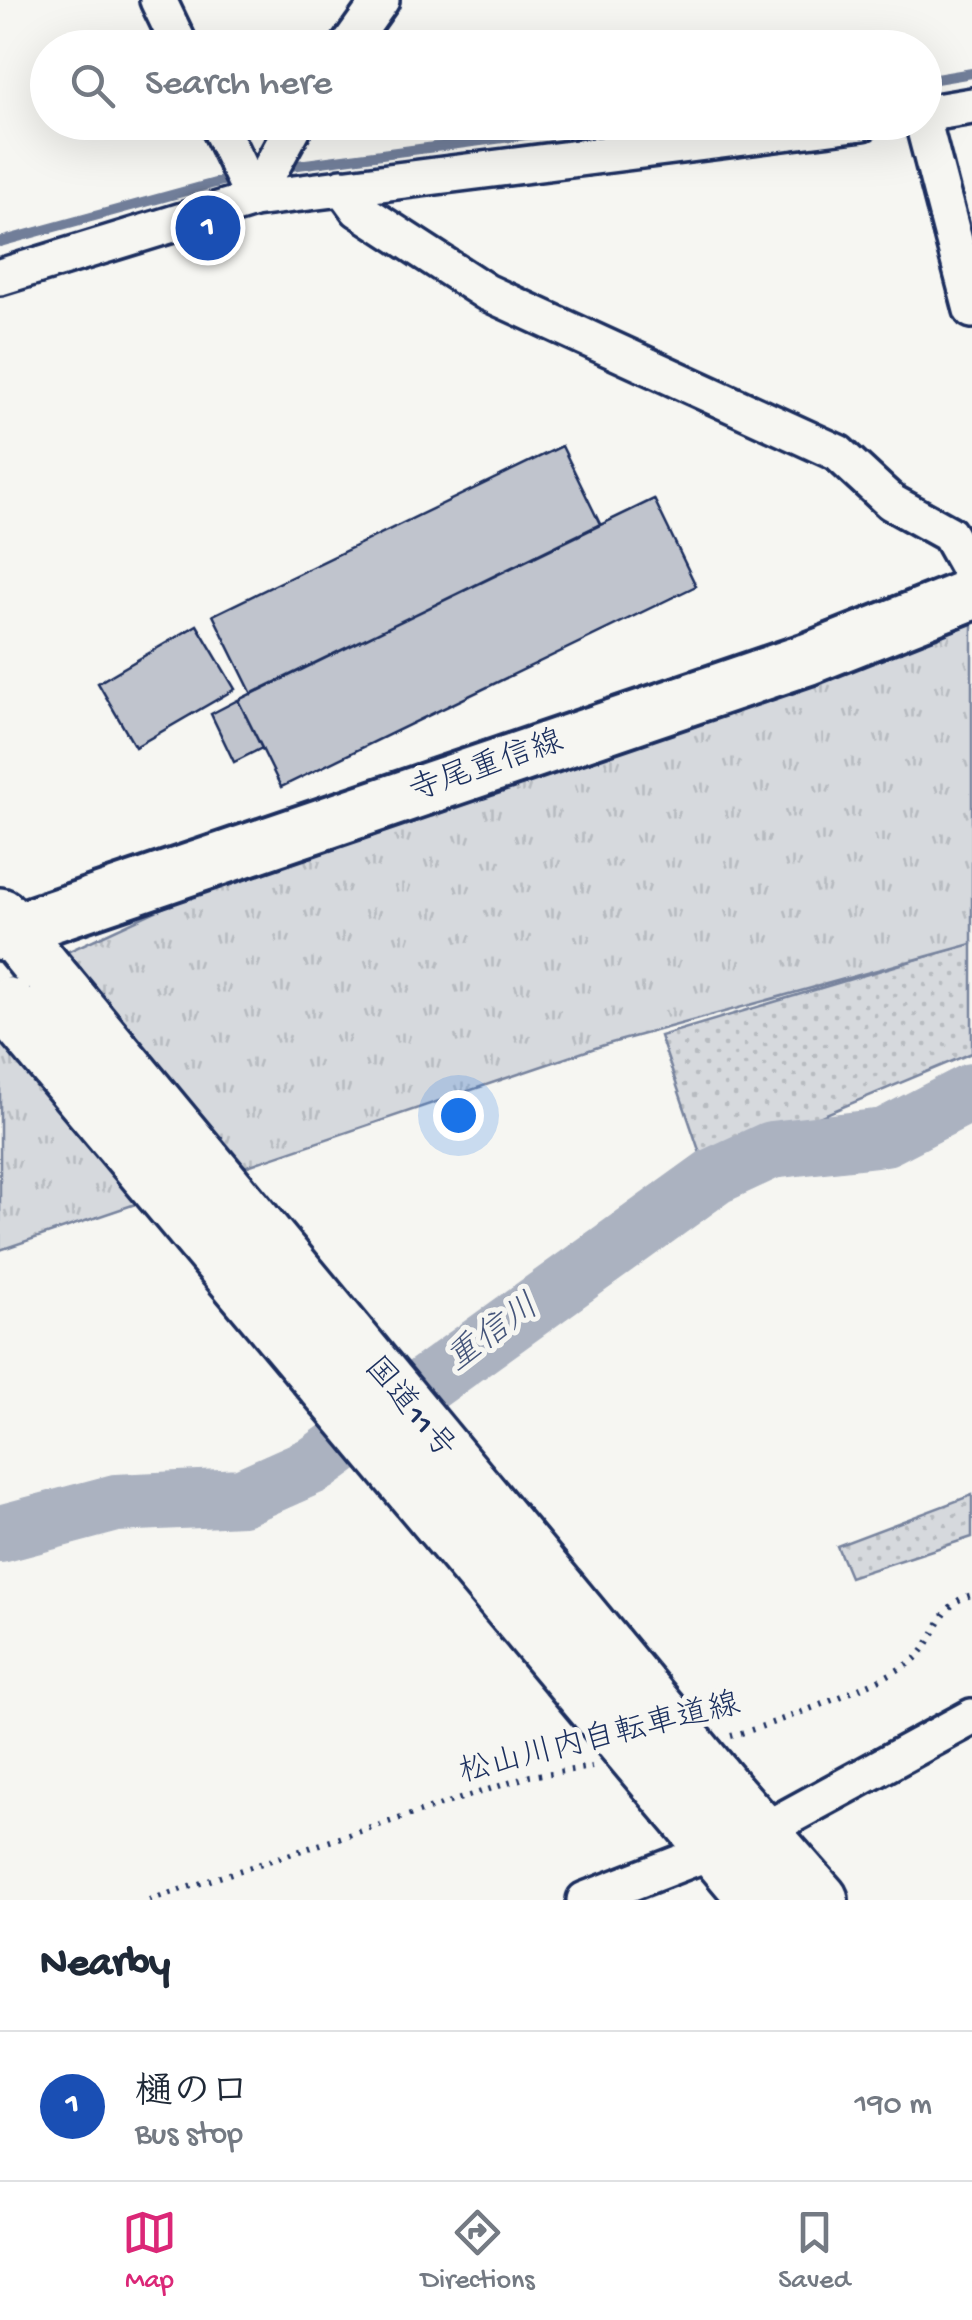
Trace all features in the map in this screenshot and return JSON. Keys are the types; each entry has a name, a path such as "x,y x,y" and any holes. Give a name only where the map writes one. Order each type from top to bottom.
{"highway":[{"name":"国道11号","path":"4,926 22,996 720,1820 820,1900"},
{"name":"国道11号","path":"720,1820 758,1900"}],"main road":[{"name":"寺尾重信線","path":"4,926 808,659 972,594"}],"street":[{"path":"158,0 172,30"},
{"path":"359,30 381,0"},
{"path":"942,111 972,106"},
{"path":"226,140 254,199"},
{"path":"254,199 286,140"},
{"path":"0,277 254,199 721,140"},
{"path":"927,140 972,310"},
{"path":"342,188 358,209 486,292 838,453 891,502 949,534 972,575"},
{"path":"586,1900 720,1820 972,1717"}],"path":[{"name":"松山川内自転車道線","path":"720,1739 888,1674 916,1658 952,1603 972,1595"},
{"name":"松山川内自転車道線","path":"149,1900 530,1776 600,1766"}],"green space":[{"path":"972,609 972,944 604,1045 0,1250 0,983 214,884"},
{"path":"972,943 972,1053 704,1165 660,1036"},
{"path":"972,1495 972,1537 850,1577 837,1546"}],"building":[{"path":"562,446 600,524 252,694 213,615"},
{"path":"654,499 696,586 281,787 238,700"},
{"path":"197,625 235,689 135,747 98,683"},
{"path":"238,700 262,748 234,762 211,714"}],"waterway":[{"path":"942,78 972,73"},
{"path":"283,167 488,140"},
{"path":"0,242 237,177"},
{"name":"重信川","path":"0,1534 116,1503 242,1497 316,1464 715,1176 771,1150 885,1137 972,1092"}],"place":[{"name":"樋の口","path":"208,228"}]}
